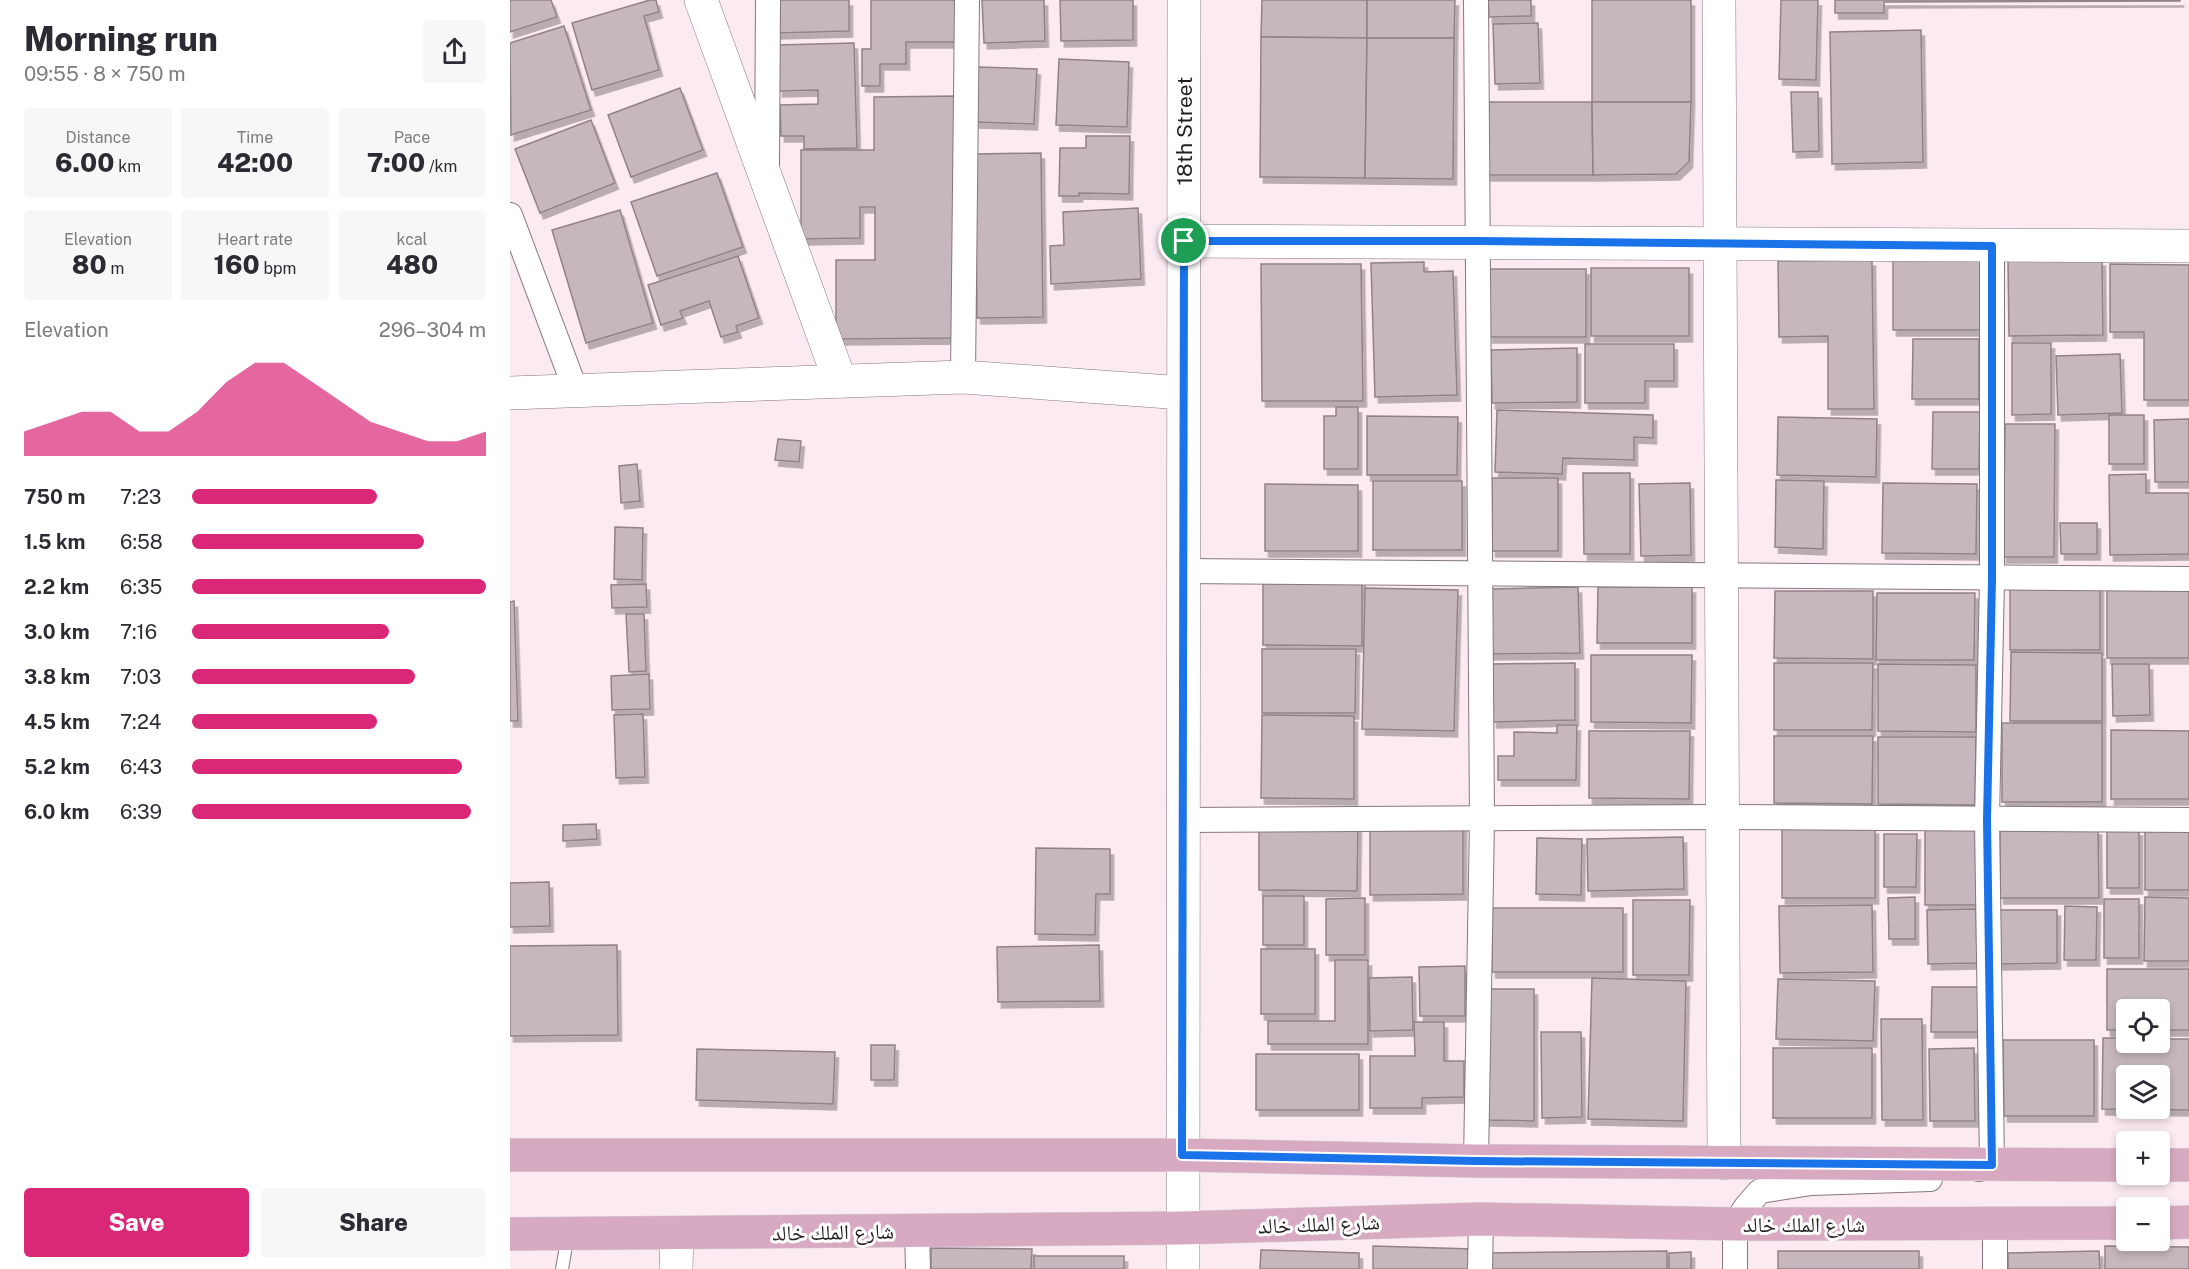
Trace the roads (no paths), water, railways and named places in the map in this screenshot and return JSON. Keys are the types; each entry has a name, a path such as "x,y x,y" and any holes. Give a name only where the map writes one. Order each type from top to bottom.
{"main road":[{"path":"510,1155 1182,1155 1476,1161 2116,1165"},
{"path":"2170,1165 2189,1165"},
{"name":"شارع الملك خالد","path":"510,1234 1182,1228 1481,1219 1736,1224 2116,1223"},
{"path":"2170,1222 2189,1222"}],"street":[{"path":"702,0 840,381"},
{"path":"767,180 768,0"},
{"path":"963,377 966,0"},
{"name":"18th Street","path":"1183,1269 1184,0"},
{"path":"1476,0 1482,820 1476,1161"},
{"path":"1719,0 1724,1163"},
{"path":"510,215 576,391"},
{"path":"1184,241 2189,246"},
{"path":"1735,1269 1736,1224 1746,1206 1760,1191 1811,1183 1945,1179 1992,1165 1987,820 1992,579 1992,246"},
{"path":"510,393 963,377 1183,393"},
{"path":"1183,571 2189,579"},
{"path":"1183,820 1722,817 2189,820"},
{"path":"1480,1269 1481,1219"},
{"path":"1995,1223 1995,1269"},
{"path":"918,1231 918,1269"},
{"path":"676,1269 677,1233"}],"lane":[{"path":"562,1269 568,1234"}]}
